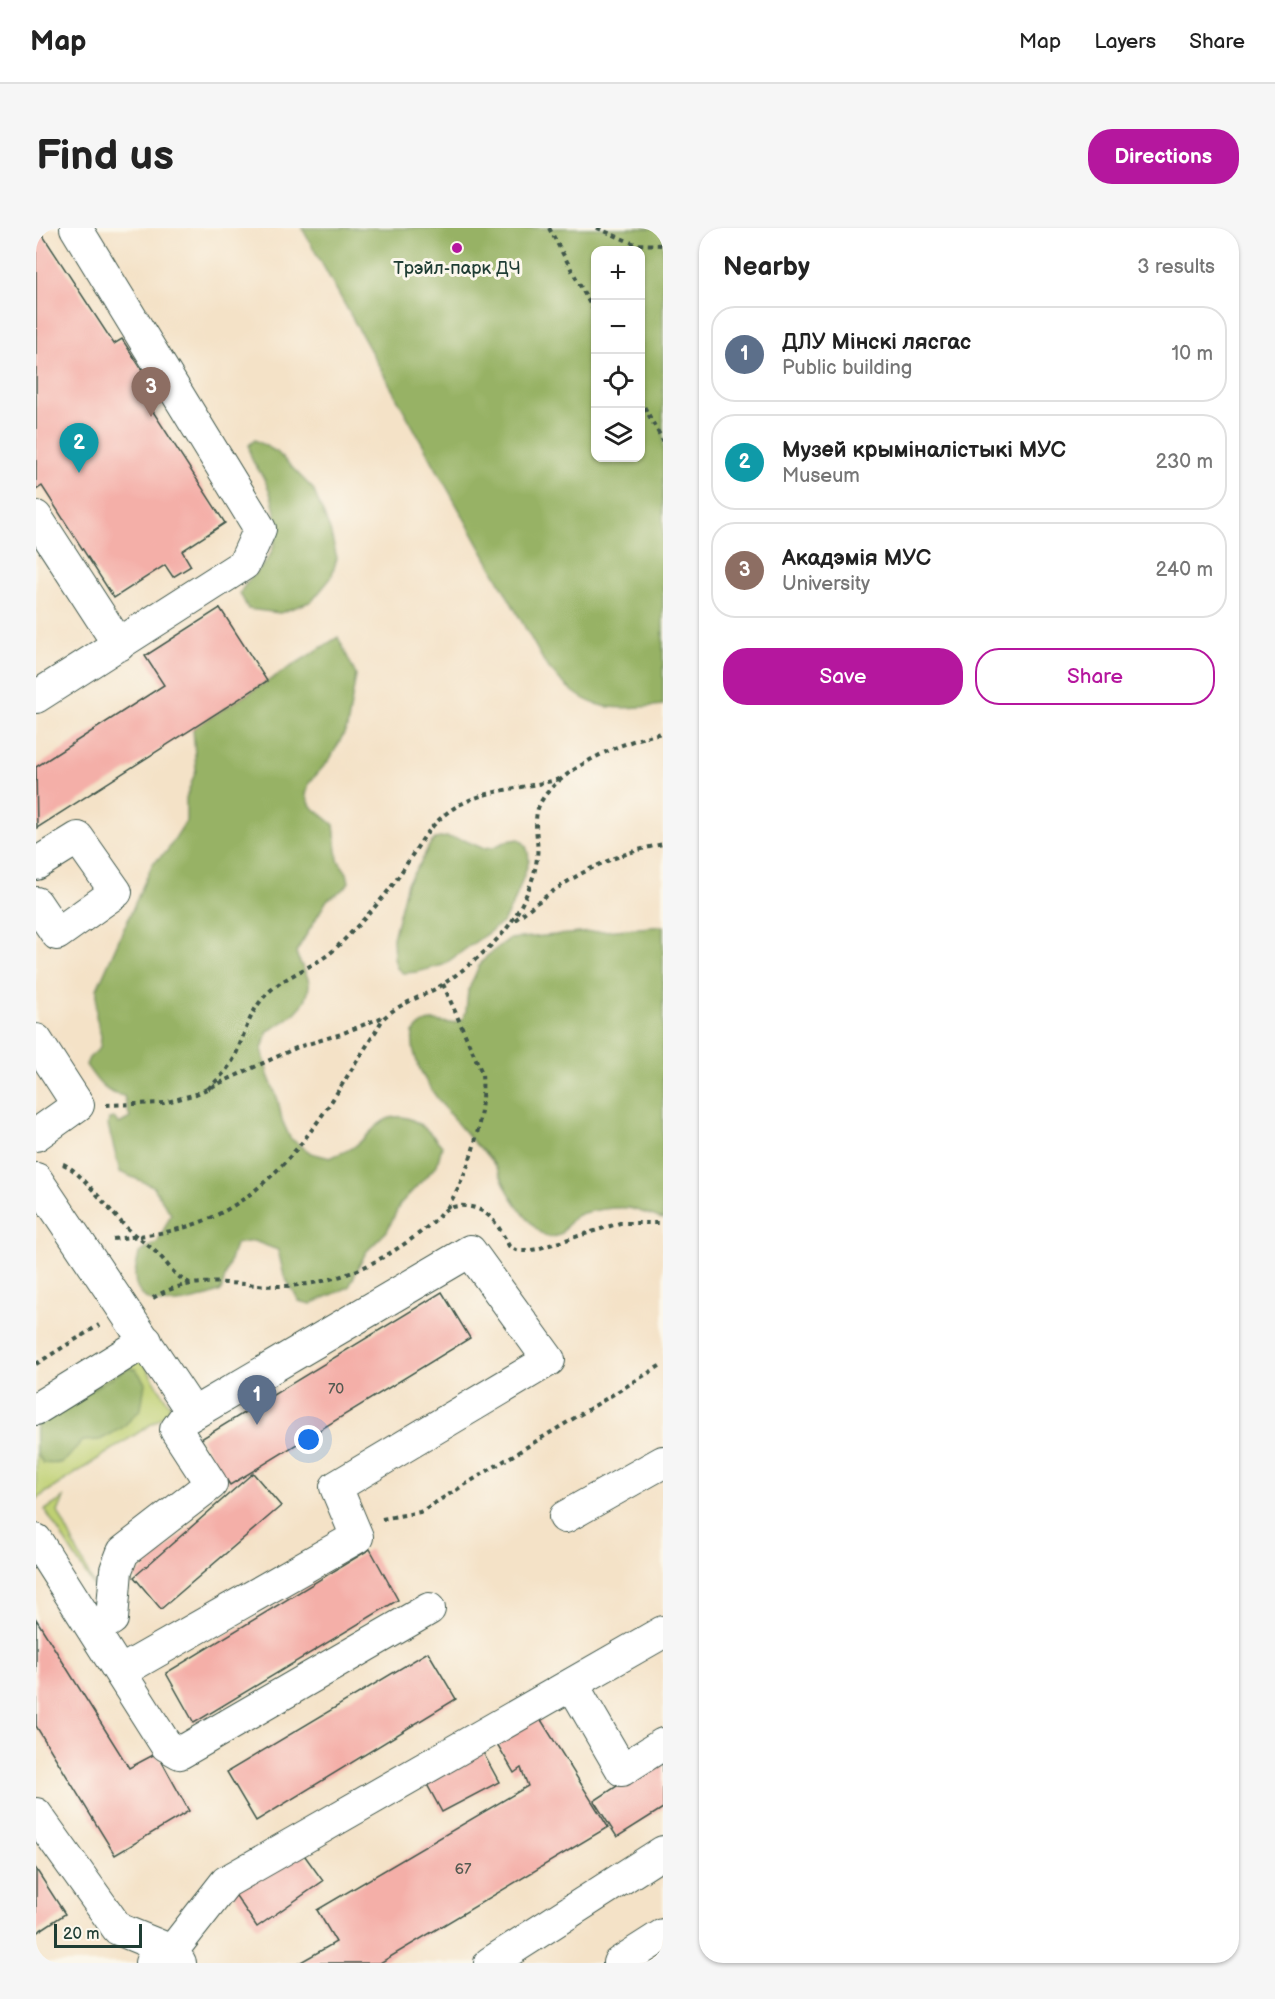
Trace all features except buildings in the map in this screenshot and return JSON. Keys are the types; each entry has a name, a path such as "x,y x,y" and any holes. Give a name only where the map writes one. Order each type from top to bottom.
{"street":[{"path":"36,697 244,564 260,529 76,228"},
{"path":"36,517 118,645"},
{"path":"36,864 78,838 116,892 57,934 36,903"},
{"path":"36,1040 78,1105 36,1135"},
{"path":"47,1171 80,1243 193,1413"},
{"path":"94,1630 112,1619 116,1570 123,1552 211,1484 176,1430 184,1419 470,1251 549,1360 336,1487 357,1537 120,1672"},
{"path":"36,1409 146,1341"},
{"path":"565,1517 663,1462"},
{"path":"36,1540 166,1744 180,1753 429,1609"},
{"path":"36,1814 118,1929 168,1959 226,1882 663,1632"},
{"path":"572,1684 622,1770 663,1744"},
{"path":"490,1963 663,1852"},
{"path":"619,1963 663,1935"}],"path":[{"path":"549,228 591,306"},
{"path":"597,228 635,244 663,245"},
{"path":"645,408 663,441"},
{"path":"512,922 530,885 537,858 535,830 539,805 549,790 600,754 615,747 663,733"},
{"path":"208,1089 229,1068 252,1013 266,994 334,950 389,890 422,838 445,815 461,804 482,796 565,777"},
{"path":"78,1105 164,1103 208,1089 298,1047 341,1034 385,1016 443,984 481,954 512,922 563,883 594,865 663,843"},
{"path":"36,1364 169,1289 193,1284 237,1282 287,1286 339,1276 368,1266 388,1255 434,1221 446,1209 466,1172 482,1104 483,1087 482,1073 443,984"},
{"path":"80,1243 189,1226 213,1218 246,1199 294,1150 335,1096 385,1016"},
{"path":"47,1171 67,1165 136,1236 159,1255 179,1278 193,1284"},
{"path":"446,1209 464,1205 482,1211 492,1217 513,1250 525,1251 537,1250 620,1223 663,1223"},
{"path":"352,1524 420,1512 663,1364"}],"green space":[{"path":"302,228 663,228 663,705 625,708 597,704 573,692 546,665"},
{"path":"255,440 277,452 313,489 330,530 337,558 331,578 312,601 280,613 248,609 240,593 272,552 276,532 275,511 270,491 250,452 249,445"},
{"path":"338,637 356,675 347,728 330,759 309,783 306,795 311,806 334,825 338,860 347,873 349,882 345,888 327,900 296,952 309,983 306,999 289,1018 268,1031 262,1049 282,1120 290,1138 311,1153 330,1158 355,1146 379,1124 397,1117 406,1118 422,1126 442,1146 437,1165 400,1204 387,1231 366,1252 349,1287 311,1304 299,1301 284,1276 278,1250 254,1241 235,1244 221,1291 184,1302 156,1302 145,1298 138,1289 135,1270 139,1253 158,1242 171,1214 153,1186 120,1172 108,1125 109,1119 114,1118 119,1124 130,1118 124,1096 106,1089 86,1065 89,1058 100,1048 101,1036 96,1016 97,989 153,863 167,851 186,821 186,798 196,770 193,728"},
{"path":"446,837 464,840 482,848 494,847 519,839 527,848 529,861 515,900 503,922 443,965 403,973 397,968 394,958 393,938 407,883 429,846 435,839"},
{"path":"663,926 663,1219 628,1208 602,1209 578,1215 558,1236 547,1236 525,1216 491,1160 474,1143 433,1092 417,1062 413,1048 413,1033 426,1022 449,1023 462,1020 466,1011 468,991 479,966 487,956 509,939"},
{"path":"139,1355 170,1406 167,1414 36,1499 36,1419"},
{"path":"128,1368 136,1369 145,1383 141,1409 122,1428 100,1440 82,1441 63,1462 43,1463 36,1452 36,1421"},
{"path":"64,1498 58,1512 98,1593 45,1510"}],"place":[{"name":"Трэйл-парк ДЧ","path":"457,248"},
{"name":"Акадэмія МУС","path":"151,417"},
{"name":"Музей крыміналістыкі МУС","path":"79,473"},
{"name":"ДЛУ Мінскі лясгас","path":"257,1425"}]}
